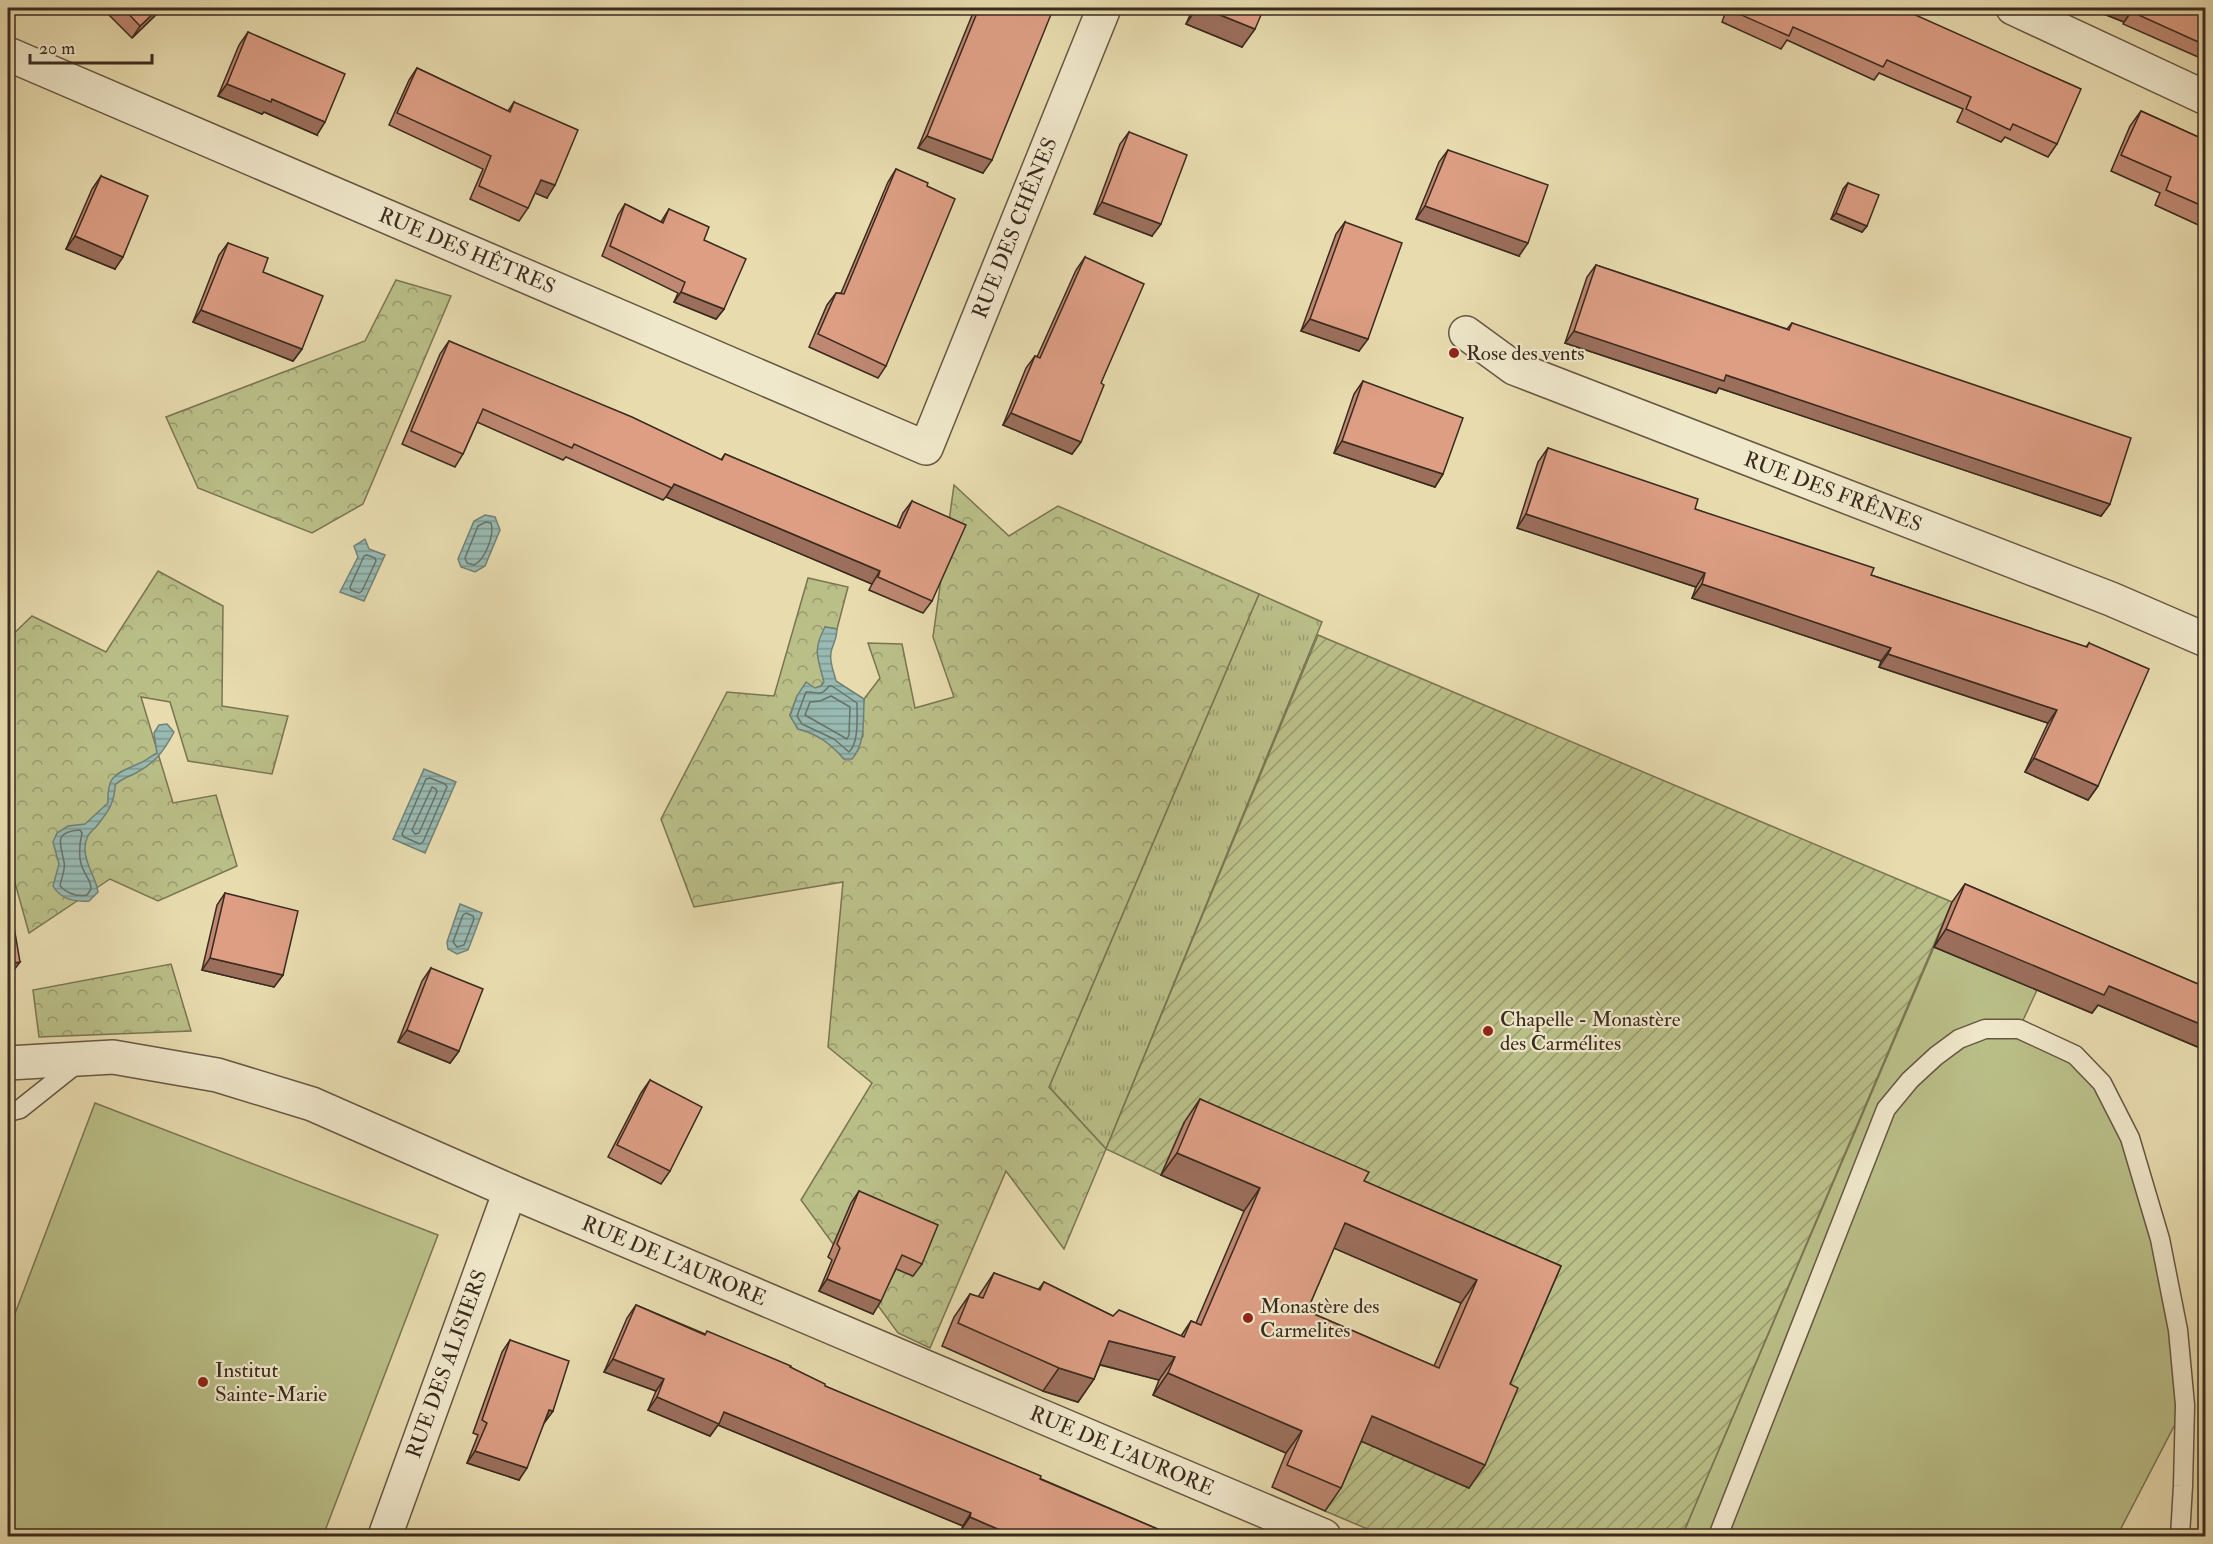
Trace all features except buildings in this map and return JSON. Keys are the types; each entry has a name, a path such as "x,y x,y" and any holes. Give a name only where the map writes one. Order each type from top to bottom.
{"street":[{"name":"RUE DES CHÊNES","path":"926,448 1104,8"},
{"path":"2013,8 2205,98"},
{"name":"RUE DES HÊTRES","path":"8,54 926,448"},
{"name":"RUE DES FRÊNES","path":"1466,333 1514,368 2111,599 2205,640"},
{"name":"RUE DE L'AURORE","path":"8,1063 113,1057 217,1075 322,1108 510,1191 1324,1536"},
{"name":"RUE DES ALISIERS","path":"385,1536 510,1191"}],"lane":[{"path":"1718,1536 1886,1109 1910,1080 1936,1056 1959,1039 1985,1029 2019,1029 2075,1055 2102,1083 2130,1138 2160,1239 2178,1330 2185,1405 2180,1536"},
{"path":"8,1112 20,1109 83,1058"}],"green space":[{"path":"396,280 451,296 363,504 312,533 198,488 166,417 365,341"},
{"path":"954,485 1009,536 1058,506 1259,594 1049,1087 1106,1149 1064,1249 1006,1171 930,1348 898,1333 801,1200 872,1083 828,1047 843,882 694,907 661,819 727,692 774,696 808,578 848,587 837,629 825,627 821,670 824,682 821,686 797,696 790,715 798,729 824,740 844,759 863,736 864,699 880,678 868,643 902,644 915,708 954,697 933,637"},
{"path":"158,571 223,606 222,706 288,716 272,774 188,761 170,702 141,697 173,803 216,795 237,866 158,901 110,879 29,933 8,858 8,639 32,616 106,652"},
{"path":"1259,594 1322,622 1106,1149 1049,1087"},
{"path":"1318,635 1952,902 1682,1536 1384,1536 1325,1511 1356,1439 1494,1407 1545,1289 1184,1122 1161,1175 1106,1149"},
{"path":"1934,947 2037,990 2019,1029 2102,1083 2160,1239 2185,1405 2117,1536 1682,1536"},
{"path":"171,964 191,1031 39,1037 33,990"},
{"name":"Institut Sainte-Marie","path":"95,1103 438,1235 323,1536 8,1536 8,1332"}],"water":[{"path":"485,515 495,517 500,530 485,566 475,572 461,567 458,559 474,521"},
{"path":"365,539 369,549 385,555 364,601 340,592 358,557 354,546"},
{"path":"825,627 837,629 831,656 836,681 864,699 862,739 852,759 844,759 824,740 798,729 790,716 797,696 806,682 815,688 824,682 817,649"},
{"path":"167,724 174,732 163,751 149,765 115,785 110,808 88,837 85,845 86,859 98,892 89,901 64,897 53,886 59,864 53,842 57,833 68,826 85,824 108,803 111,780 119,773 157,753 154,733 159,725"},
{"path":"424,769 456,782 425,853 393,839"},
{"path":"460,904 482,913 468,950 457,954 448,949 447,942"}],"place":[{"name":"Rose des vents","path":"1454,353"},
{"name":"Chapelle - Monastère des Carmélites","path":"1488,1031"},
{"name":"Monastère des Carmelites","path":"1248,1318"},
{"name":"Institut Sainte-Marie","path":"203,1382"}]}
